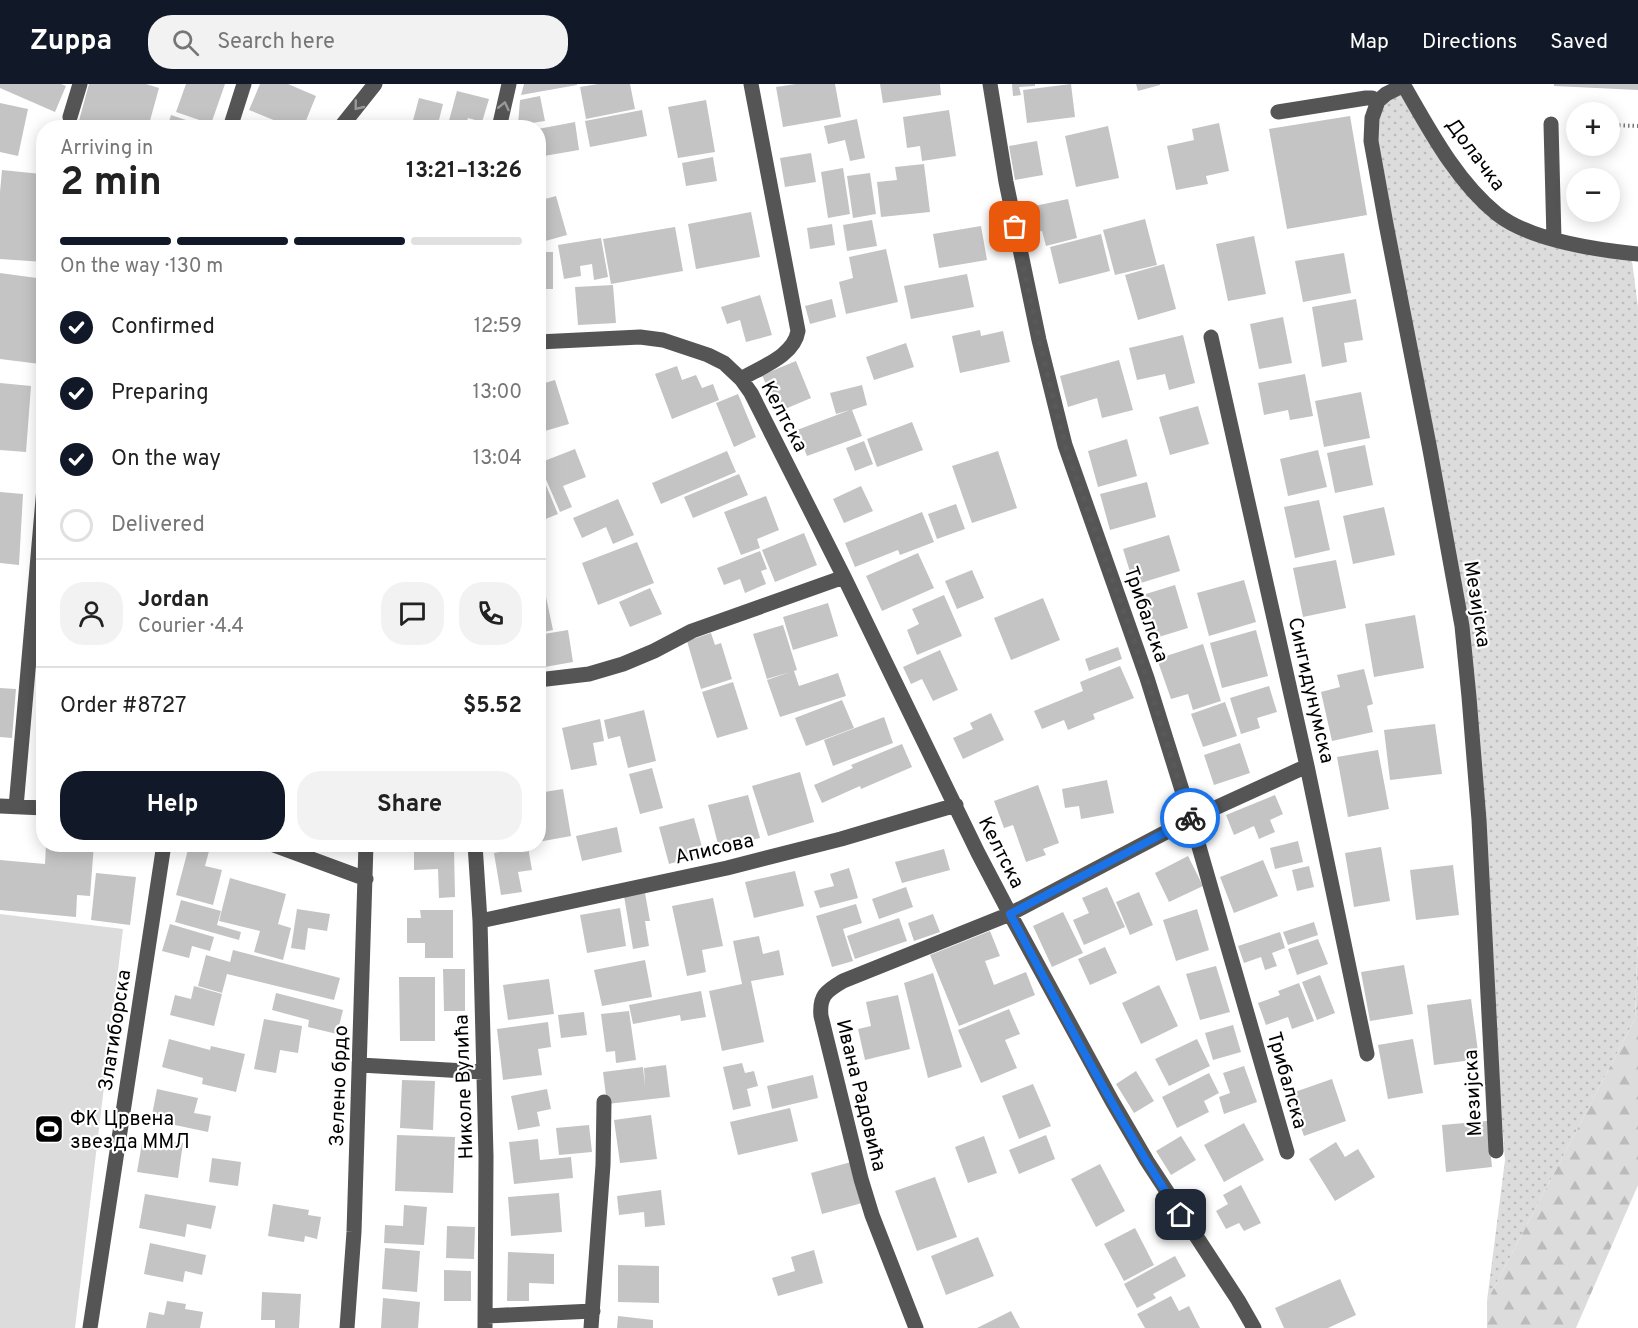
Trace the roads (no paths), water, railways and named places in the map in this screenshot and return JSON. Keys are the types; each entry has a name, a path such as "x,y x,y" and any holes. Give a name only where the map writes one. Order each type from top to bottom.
{"street":[{"path":"70,117 80,84"},
{"path":"233,120 244,84"},
{"path":"346,120 375,84"},
{"path":"501,120 509,84"},
{"name":"Келтска","path":"741,379 789,351 797,338 798,331 751,84"},
{"name":"Трибалска","path":"990,84 1006,182 1034,317 1065,445 1147,678 1191,819 1287,1152"},
{"path":"1278,112 1366,98 1378,101 1403,84"},
{"name":"Долачка","path":"1403,84 1439,145 1460,174 1499,216 1519,227 1554,239 1638,254"},
{"name":"Мезијска","path":"1378,101 1372,118 1371,141 1462,626 1479,820 1496,1151"},
{"path":"1551,124 1554,239"},
{"name":"Келтска","path":"546,342 640,337 663,340 708,355 724,363 741,379 751,393 844,577 1010,914 1100,1080 1147,1161 1254,1328"},
{"name":"Сингидунумска","path":"1211,337 1307,766 1367,1054"},
{"path":"546,679 589,674 623,664 692,631 844,577"},
{"path":"16,807 36,579"},
{"name":"Ивана Радовића","path":"916,1328 872,1215 861,1179 821,1016 822,998 828,990 843,981 1010,914 1191,819 1307,766"},
{"path":"0,806 36,808"},
{"name":"Аписова","path":"480,921 727,868 842,839 956,806"},
{"name":"Златиборска","path":"90,1328 163,852"},
{"path":"293,852 366,879"},
{"name":"Зелено брдо","path":"347,1328 354,1232 366,852"},
{"name":"Николе Вулића","path":"476,852 480,921 486,1156 485,1322"},
{"path":"360,1065 483,1072"},
{"path":"591,1328 603,1165 604,1102"},
{"path":"485,1322 593,1311"}],"place":[{"name":"ФК Црвена звезда ММЛ","path":"49,1129"}]}
